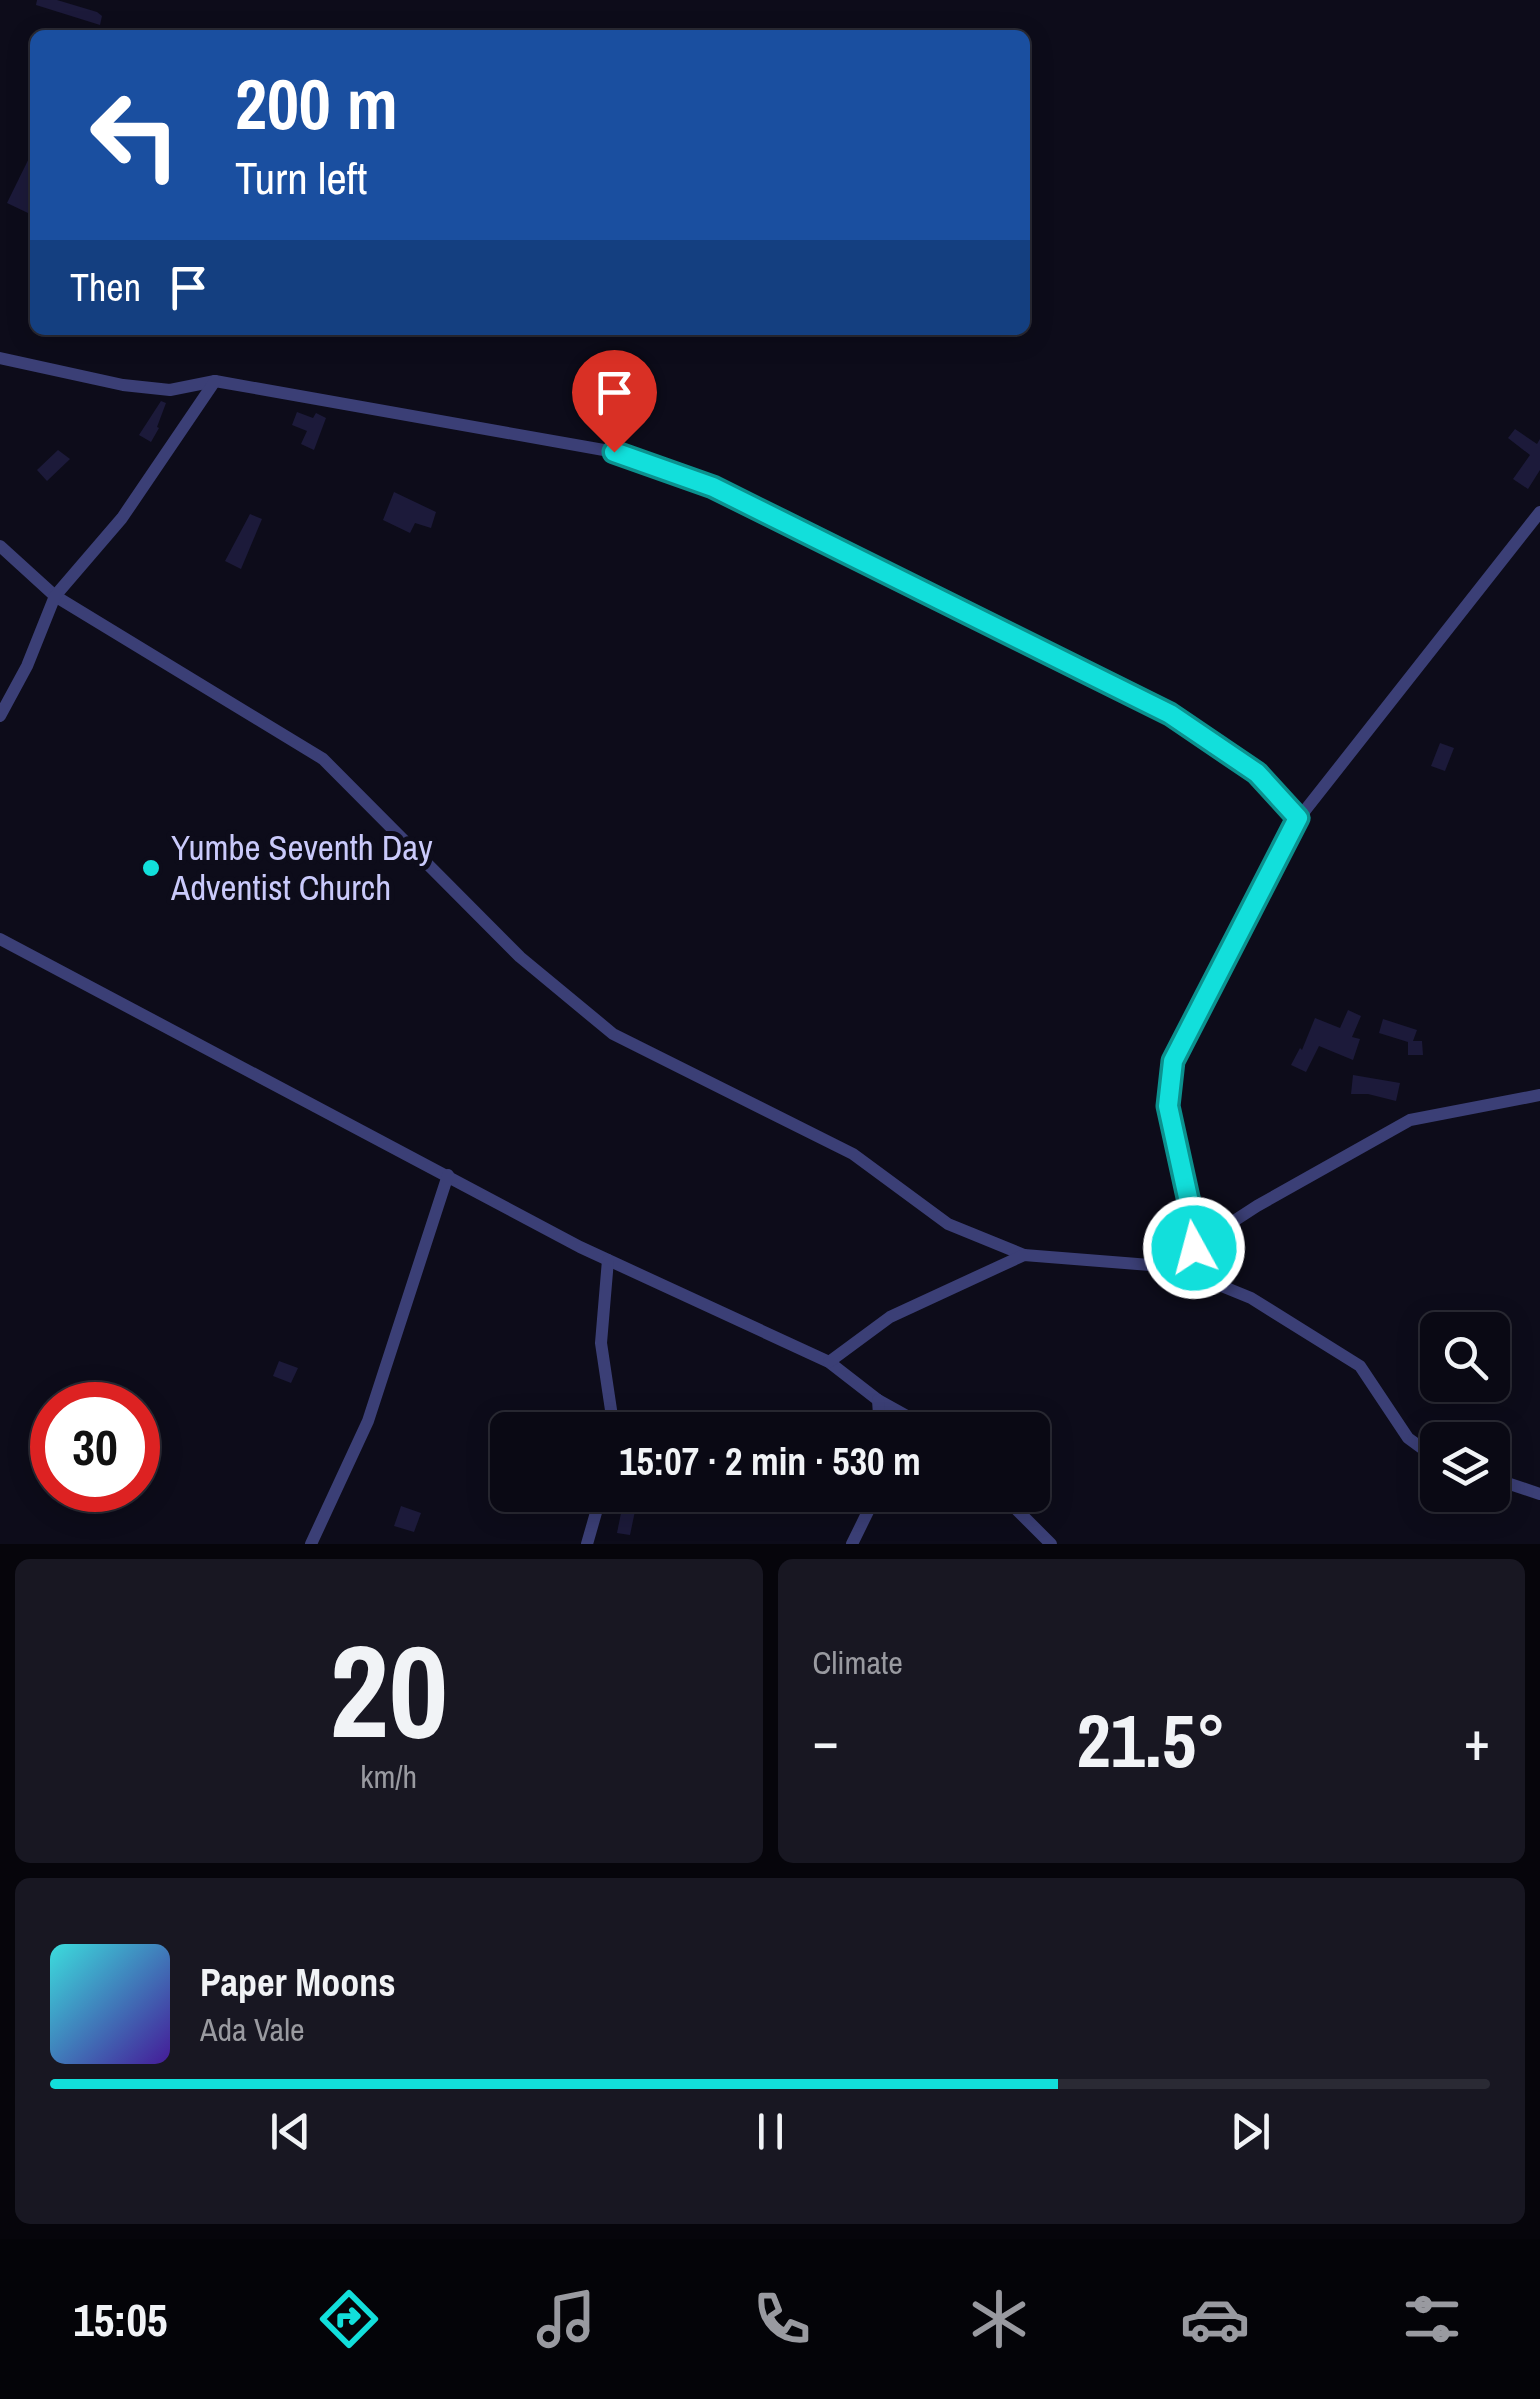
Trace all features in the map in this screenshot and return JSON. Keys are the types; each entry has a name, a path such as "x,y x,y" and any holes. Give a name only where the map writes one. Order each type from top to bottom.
{"street":[{"path":"0,358 123,385 170,390 215,381 614,452 713,487 1170,714 1257,773 1298,818"},
{"path":"0,716 28,666 55,596 122,518 215,381"},
{"path":"1194,1248 1196,1234 1168,1106 1173,1061 1298,818 1540,512"},
{"path":"0,546 55,596 323,759 520,957 613,1034 853,1154 948,1224 1024,1255 1175,1267 1252,1298 1360,1366 1408,1438 1420,1447"},
{"path":"0,939 608,1260 829,1362 900,1412"},
{"path":"1175,1267 1194,1248 1257,1206 1410,1120 1540,1095"},
{"path":"311,1544 368,1421 448,1175"},
{"path":"829,1362 890,1317 1024,1255"},
{"path":"608,1260 601,1343 611,1412"},
{"path":"878,1400 879,1412"},
{"path":"1510,1484 1540,1494"},
{"path":"588,1544 596,1512"},
{"path":"852,1544 868,1512"},
{"path":"1019,1512 1051,1544"}],"building":[{"path":"37,0 57,0 97,12 102,16 100,25 36,5"},
{"path":"30,156 30,209 28,213 7,203"},
{"path":"161,401 166,403 151,442 139,435"},
{"path":"297,412 326,418 314,450 301,444 307,431 292,425"},
{"path":"1515,429 1537,444 1540,439 1540,470 1528,489 1513,479 1530,455 1508,438"},
{"path":"58,450 70,459 47,481 37,470"},
{"path":"394,492 436,512 431,528 415,523 410,533 383,520"},
{"path":"250,514 262,519 241,569 225,561"},
{"path":"1440,743 1454,748 1445,771 1431,766"},
{"path":"1348,1010 1361,1016 1352,1037 1360,1039 1353,1060 1319,1046 1306,1072 1291,1065 1315,1018 1340,1028"},
{"path":"1383,1019 1417,1030 1413,1041 1422,1041 1423,1055 1408,1055 1408,1042 1379,1033"},
{"path":"1353,1075 1400,1083 1396,1101 1351,1094"},
{"path":"279,1361 298,1368 291,1383 273,1376"},
{"path":"401,1506 421,1513 414,1532 394,1526"},
{"path":"621,1512 635,1512 630,1535 617,1533"}],"place":[{"name":"Yumbe Seventh Day Adventist Church","path":"151,868"}],"route":[{"path":"614,452 713,487 1170,714 1257,773 1298,818 1173,1061 1168,1106 1196,1234 1194,1248"}]}
